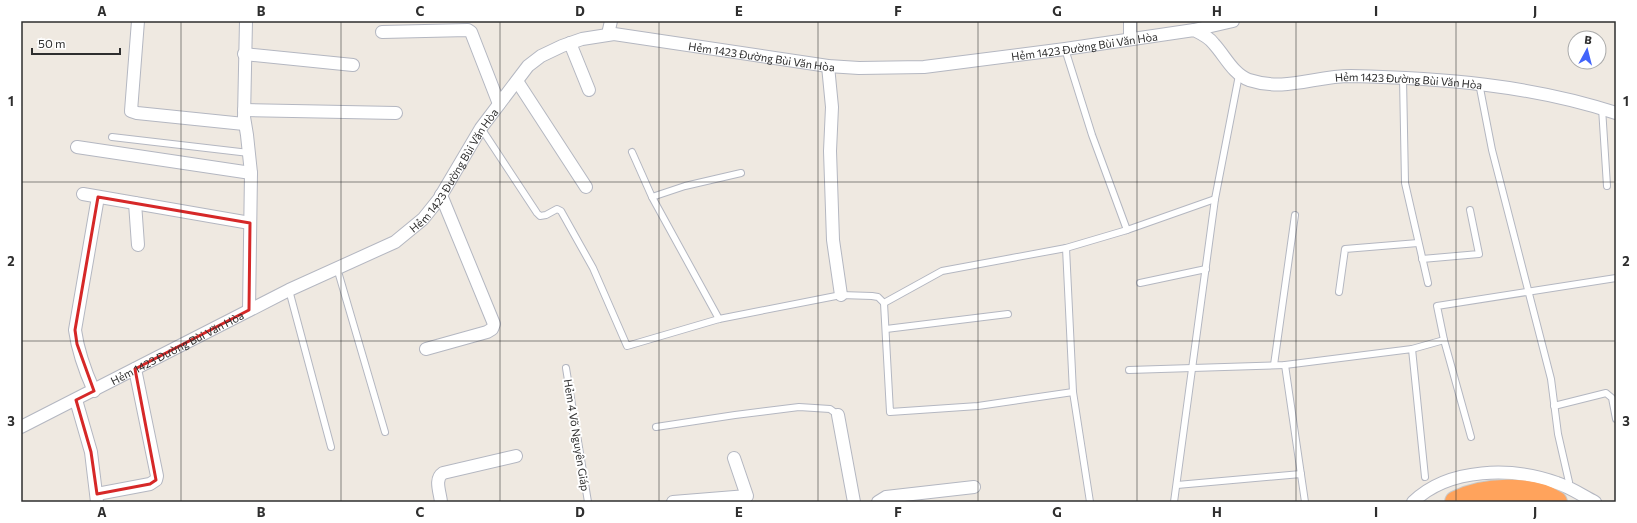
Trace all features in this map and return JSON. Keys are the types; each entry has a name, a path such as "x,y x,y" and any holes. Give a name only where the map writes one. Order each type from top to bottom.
{"highway":[{"path":"1456,502 1470,495 1510,490 1550,498 1556,502"}],"street":[{"path":"138,21 131,110 137,113 244,124"},
{"path":"246,21 244,54 244,124 251,173 249,310"},
{"path":"608,34 611,21"},
{"path":"1130,21 1130,39"},
{"path":"1194,30 1214,23 1233,21"},
{"path":"382,32 468,30 471,32 499,104"},
{"name":"Hẻm 1423 Đường Bùi Văn Hòa","path":"21,427 289,290 395,242 423,219 441,195 481,128 528,66 541,56 582,39 608,34 828,66 859,68 924,67 1065,49 1194,30 1205,35 1214,43 1240,75 1248,80 1273,86 1337,76 1404,78 1479,83 1577,100 1616,113"},
{"path":"570,43 589,90"},
{"path":"244,54 353,65"},
{"path":"828,66 832,107 830,151 833,240 841,295"},
{"path":"517,81 586,187"},
{"path":"244,110 396,114"},
{"path":"77,147 251,173"},
{"path":"83,194 250,223"},
{"path":"426,349 487,332 492,329 494,324 441,195"},
{"path":"94,390 76,344 75,330 98,197"},
{"path":"135,203 138,245"},
{"path":"76,400 91,452 97,498 150,484 156,480 157,476 135,370"},
{"path":"838,415 854,502"},
{"path":"441,502 438,480 439,476 443,473 516,456"},
{"path":"673,502 748,499 734,458"},
{"path":"1413,502 1424,491 1469,474 1518,473 1558,483 1595,502"},
{"path":"878,502 886,497 974,487"}],"lane":[{"path":"1065,49 1092,135 1127,230"},
{"path":"1174,502 1215,199 1240,75"},
{"path":"1404,78 1405,177 1418,243 1428,283"},
{"path":"1479,83 1492,150 1551,379 1558,434 1569,482"},
{"path":"1602,108 1607,186"},
{"path":"481,128 536,213 540,216 546,215 557,209 561,211 593,268 627,346 719,318 841,295 872,296 878,297 884,303 890,412 978,406 1073,392"},
{"path":"112,137 249,153"},
{"path":"632,152 652,197 719,318"},
{"path":"652,197 685,186 741,173"},
{"path":"884,303 942,271 1066,248 1127,230 1215,199"},
{"path":"1422,259 1479,254 1470,210"},
{"path":"1274,365 1295,214"},
{"path":"1339,292 1345,249 1418,243"},
{"path":"1066,248 1073,392 1090,502"},
{"path":"337,268 385,432"},
{"path":"1140,283 1206,269"},
{"path":"1471,437 1444,340 1437,306 1616,279"},
{"path":"289,290 331,447"},
{"path":"886,329 1008,314"},
{"path":"1129,370 1285,365 1412,348 1444,340"},
{"path":"1412,348 1425,477"},
{"path":"1285,365 1305,502"},
{"name":"Hẻm 4 Võ Nguyên Giáp","path":"566,368 588,502"},
{"path":"1554,406 1606,393 1612,398 1616,419"},
{"path":"656,427 735,415 799,408 830,409 838,415"},
{"path":"1177,485 1301,474"}],"highlighted area":[{"path":"98,197 250,223 249,310 135,369 156,480 150,484 97,494 91,452 76,400 94,391 77,344 75,330"}]}
